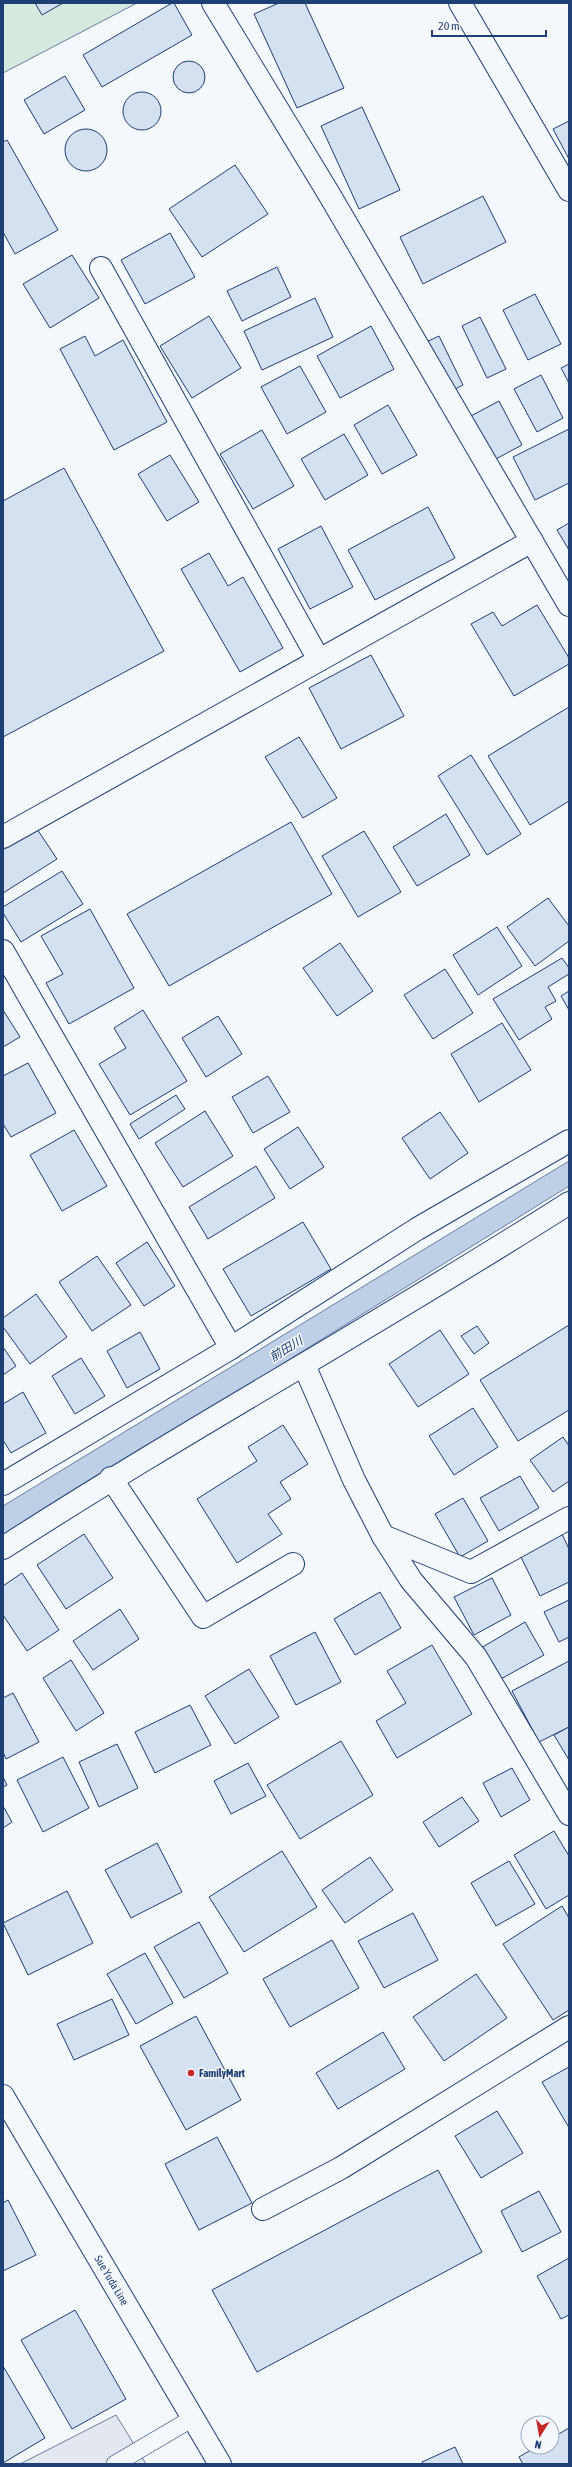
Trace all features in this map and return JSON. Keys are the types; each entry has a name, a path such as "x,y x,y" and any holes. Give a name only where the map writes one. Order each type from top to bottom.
{"street":[{"path":"212,3 329,194 569,605"},
{"path":"460,3 569,190"},
{"path":"101,268 319,660"},
{"path":"3,837 532,541"},
{"path":"3,951 231,1348"},
{"path":"3,1484 231,1348 417,1229 569,1141"},
{"path":"3,1548 111,1478 479,1260 569,1203"},
{"path":"304,1365 354,1480 383,1536 411,1580 476,1657 569,1814"},
{"path":"111,1478 203,1617 293,1564"},
{"path":"383,1536 471,1572 569,1518"},
{"path":"263,2209 341,2168 569,2027"},
{"name":"Sue Yuda Line","path":"3,2096 220,2464"}],"lane":[{"path":"115,2464 193,2418"}],"shaded area":[{"path":"3,3 137,3 3,73"},
{"path":"116,2415 146,2464 20,2464"}],"water":[{"name":"前田川","path":"569,1161 569,1186 3,1537 3,1506"}],"building":[{"path":"35,3 63,3 42,15"},
{"path":"174,3 192,35 102,87 83,55"},
{"path":"279,3 305,3 344,88 297,108 254,14"},
{"path":"186,61 192,61 202,68 205,77 204,83 198,90 192,93 186,93 176,86 173,80 173,74 180,64"},
{"path":"65,76 85,110 44,134 24,100"},
{"path":"142,92 152,95 158,101 161,111 158,121 152,127 142,130 132,127 126,121 123,111 126,101 132,95"},
{"path":"362,107 400,190 359,209 321,126"},
{"path":"569,121 569,159 553,129"},
{"path":"82,129 90,129 101,135 107,146 107,154 101,165 90,171 82,171 71,165 65,154 65,146 71,135"},
{"path":"7,140 58,230 15,254 3,232 3,142"},
{"path":"235,165 268,214 202,257 169,209"},
{"path":"483,196 506,242 423,284 400,237"},
{"path":"170,233 195,277 145,304 121,260"},
{"path":"72,255 99,298 50,328 23,284"},
{"path":"277,267 291,297 242,321 227,291"},
{"path":"535,294 561,344 528,360 503,310"},
{"path":"315,298 333,337 262,370 244,331"},
{"path":"209,316 241,368 192,398 160,346"},
{"path":"480,317 506,369 487,378 462,326"},
{"path":"371,326 394,369 340,398 317,356"},
{"path":"85,336 95,356 123,340 167,422 114,450 60,349"},
{"path":"439,336 463,385 445,394 420,345"},
{"path":"569,364 569,383 561,368"},
{"path":"300,366 326,412 287,434 261,387"},
{"path":"541,375 563,418 537,432 514,389"},
{"path":"499,401 522,445 492,461 469,417"},
{"path":"388,405 417,455 382,474 354,425"},
{"path":"569,429 569,483 535,500 513,457"},
{"path":"262,430 294,486 253,509 220,454"},
{"path":"344,434 368,475 325,500 301,459"},
{"path":"170,455 199,502 167,521 138,474"},
{"path":"64,468 164,651 3,737 3,501"},
{"path":"428,507 455,558 375,600 348,550"},
{"path":"569,523 569,550 557,530"},
{"path":"321,526 353,587 310,609 278,549"},
{"path":"209,553 228,586 243,577 283,648 240,672 181,569"},
{"path":"537,605 569,658 569,664 514,696 471,624 493,612 502,626"},
{"path":"371,655 404,716 341,749 309,688"},
{"path":"569,707 569,801 530,825 488,756"},
{"path":"299,737 337,798 303,818 265,757"},
{"path":"471,755 521,834 487,855 438,776"},
{"path":"446,814 470,855 417,886 393,847"},
{"path":"291,822 332,894 169,986 127,914"},
{"path":"33,823 57,859 3,893 3,842"},
{"path":"364,831 401,892 358,917 322,856"},
{"path":"62,871 83,904 21,942 3,913 3,907"},
{"path":"548,898 569,926 569,941 535,966 507,927"},
{"path":"90,909 134,988 69,1024 46,983 63,974 41,936"},
{"path":"497,927 522,966 478,995 453,955"},
{"path":"340,943 373,991 337,1016 303,968"},
{"path":"562,958 569,968 569,974 548,987 556,1001 545,1007 552,1019 519,1040 493,999"},
{"path":"445,969 473,1013 433,1039 404,995"},
{"path":"569,991 569,1010 561,996"},
{"path":"3,1010 20,1037 3,1047"},
{"path":"143,1010 187,1081 130,1115 99,1064 126,1048 114,1028"},
{"path":"218,1016 242,1054 206,1077 182,1038"},
{"path":"502,1023 531,1070 479,1102 451,1054"},
{"path":"28,1063 56,1113 11,1137 3,1124 3,1076"},
{"path":"268,1076 290,1112 253,1133 232,1097"},
{"path":"176,1095 185,1109 139,1139 130,1124"},
{"path":"205,1111 233,1156 183,1187 155,1143"},
{"path":"440,1112 468,1153 430,1179 402,1138"},
{"path":"298,1127 324,1167 290,1189 264,1149"},
{"path":"74,1130 107,1186 62,1211 30,1155"},
{"path":"256,1166 275,1198 208,1239 189,1207"},
{"path":"303,1222 331,1269 251,1316 223,1269"},
{"path":"147,1242 175,1286 144,1306 116,1263"},
{"path":"97,1256 131,1305 92,1331 59,1282"},
{"path":"36,1294 67,1337 30,1364 3,1327 3,1318"},
{"path":"569,1325 569,1410 518,1441 480,1380"},
{"path":"477,1326 489,1343 474,1354 461,1336"},
{"path":"440,1330 469,1374 418,1407 389,1364"},
{"path":"140,1332 160,1369 127,1388 107,1351"},
{"path":"3,1347 16,1366 3,1375"},
{"path":"81,1358 105,1396 75,1414 52,1376"},
{"path":"23,1392 46,1433 11,1453 3,1440 3,1404"},
{"path":"473,1408 498,1447 454,1475 429,1436"},
{"path":"283,1425 308,1464 280,1482 291,1499 268,1514 282,1534 237,1563 197,1499 257,1461 248,1447"},
{"path":"563,1437 569,1446 569,1481 553,1492 530,1460"},
{"path":"520,1476 539,1508 499,1531 480,1498"},
{"path":"463,1498 488,1541 460,1557 435,1514"},
{"path":"84,1534 113,1578 66,1609 37,1565"},
{"path":"562,1534 569,1549 569,1582 540,1596 520,1555"},
{"path":"22,1573 59,1630 27,1651 3,1615 3,1586"},
{"path":"492,1578 511,1615 474,1635 454,1597"},
{"path":"380,1592 401,1628 355,1655 334,1619"},
{"path":"569,1600 569,1637 559,1642 544,1612"},
{"path":"120,1609 139,1639 93,1670 73,1641"},
{"path":"525,1622 544,1655 499,1680 481,1648"},
{"path":"315,1632 341,1682 296,1705 270,1656"},
{"path":"432,1645 472,1714 397,1758 376,1721 406,1703 387,1671"},
{"path":"71,1660 104,1713 76,1731 43,1678"},
{"path":"569,1661 569,1727 539,1742 512,1691"},
{"path":"249,1669 279,1717 235,1744 205,1696"},
{"path":"13,1693 39,1742 6,1759 3,1752 3,1698"},
{"path":"190,1705 211,1745 155,1773 135,1732"},
{"path":"569,1727 569,1760 554,1735"},
{"path":"341,1741 373,1795 300,1839 267,1785"},
{"path":"117,1744 138,1788 99,1807 79,1762"},
{"path":"63,1757 89,1808 43,1832 17,1780"},
{"path":"248,1763 266,1796 231,1814 214,1781"},
{"path":"512,1768 530,1800 501,1817 483,1783"},
{"path":"3,1777 7,1785 3,1787"},
{"path":"462,1797 479,1821 439,1847 423,1822"},
{"path":"3,1806 12,1822 3,1828"},
{"path":"554,1831 569,1856 569,1895 546,1909 514,1855"},
{"path":"157,1843 182,1892 131,1918 105,1870"},
{"path":"282,1851 317,1907 244,1952 209,1897"},
{"path":"370,1857 393,1890 345,1923 322,1890"},
{"path":"509,1861 535,1904 496,1926 471,1883"},
{"path":"67,1891 93,1943 28,1975 3,1923"},
{"path":"562,1906 569,1918 569,2010 553,2020 503,1944"},
{"path":"413,1913 438,1960 384,1988 358,1941"},
{"path":"199,1922 228,1973 184,1998 154,1947"},
{"path":"332,1940 359,1988 290,2027 263,1979"},
{"path":"145,1953 173,2003 136,2024 107,1974"},
{"path":"476,1974 507,2018 444,2061 413,2017"},
{"path":"112,1999 129,2035 74,2060 57,2024"},
{"name":"FamilyMart","path":"196,2016 241,2100 186,2130 140,2046"},
{"path":"383,2032 405,2069 338,2109 316,2073"},
{"path":"569,2067 569,2126 568,2126 542,2082"},
{"path":"497,2111 523,2153 481,2178 455,2136"},
{"path":"217,2137 252,2203 199,2230 165,2164"},
{"path":"438,2170 482,2252 257,2372 212,2290"},
{"path":"539,2191 561,2232 522,2252 501,2211"},
{"path":"8,2200 36,2255 3,2271 3,2203"},
{"path":"569,2258 569,2315 561,2319 537,2276"},
{"path":"75,2310 126,2399 72,2429 21,2340"},
{"path":"3,2366 45,2438 3,2463"},
{"path":"569,2428 569,2464 523,2464 519,2457 522,2455 560,2455 560,2433"},
{"path":"455,2447 463,2464 423,2464 422,2462"}],"place":[{"name":"FamilyMart","path":"191,2073"}]}
